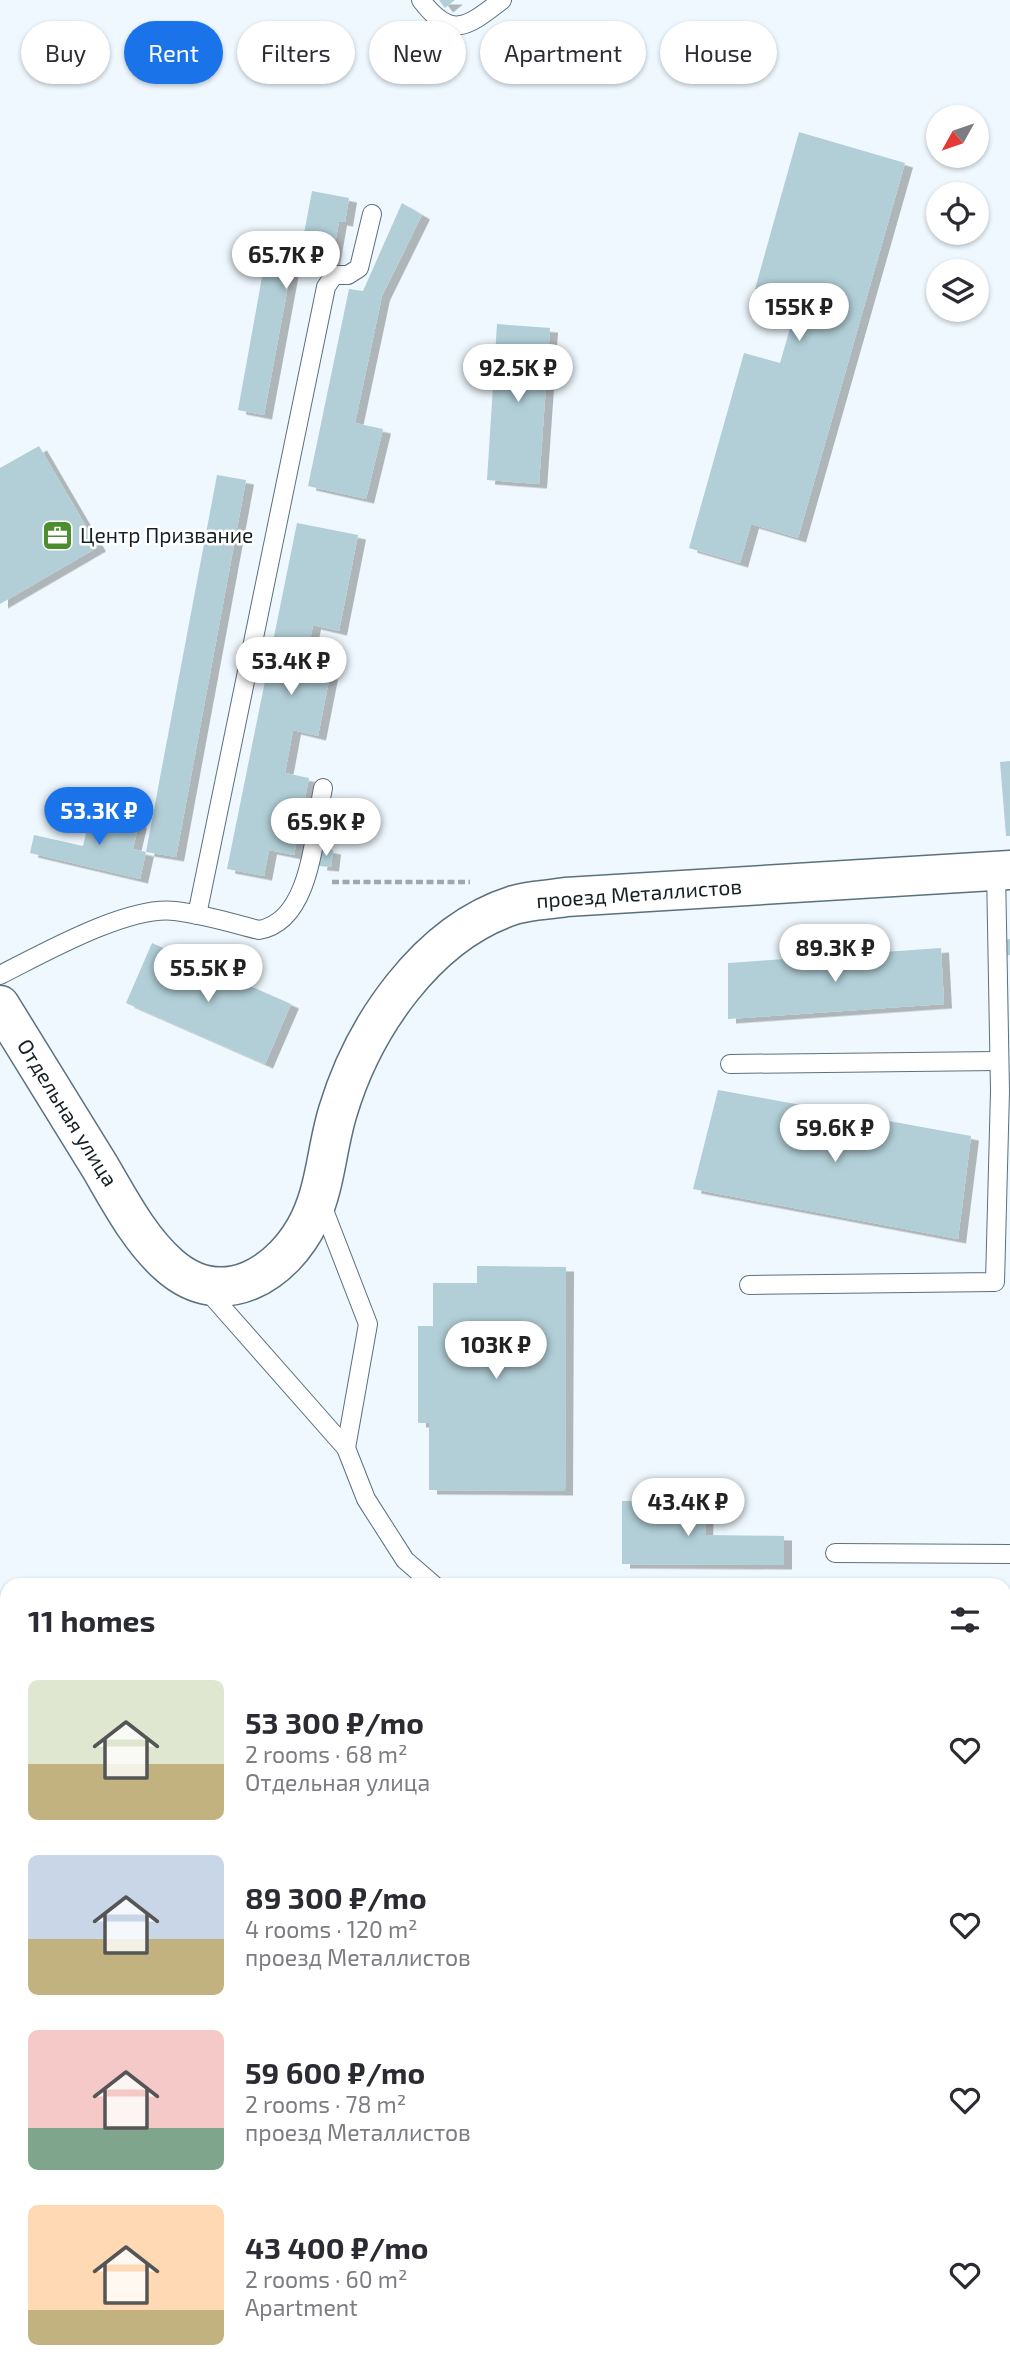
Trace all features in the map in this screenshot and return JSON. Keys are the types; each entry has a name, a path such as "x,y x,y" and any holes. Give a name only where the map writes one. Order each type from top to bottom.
{"street":[{"name":"проезд Металлистов","path":"133,1221 169,1265 203,1285 235,1287 266,1271 296,1241 310,1220 319,1197 337,1114 350,1073 376,1027 425,962 478,920 514,905 566,897 1003,870"},
{"name":"Отдельная улица","path":"0,1005 133,1221"}],"lane":[{"path":"421,0 450,27 462,27 502,0"},
{"path":"197,915 326,287 334,275 348,275 359,268 372,214"},
{"path":"0,975 80,936 128,918 173,910 259,930 272,928 293,909 304,882 323,788"},
{"path":"749,1285 995,1282 1005,1091 998,1061 1003,870"},
{"path":"730,1064 998,1061"},
{"path":"319,1197 368,1324 346,1448"},
{"path":"203,1285 346,1448 366,1499 405,1560 426,1578"},
{"path":"835,1553 1010,1554"}],"path":[{"path":"304,882 476,882"}],"building":[{"path":"439,0 455,0 445,8"},
{"path":"799,132 905,163 798,538 751,524 740,563 689,548 744,353 780,363 798,301 755,289"},
{"path":"312,191 349,198 345,222 339,221 331,267 293,259 264,415 238,410 270,233 303,239"},
{"path":"402,203 422,215 382,296 355,423 383,429 366,499 308,486 349,289 363,291"},
{"path":"497,324 550,328 539,484 487,480"},
{"path":"39,446 98,547 0,604 0,468"},
{"path":"217,475 246,480 176,857 146,852"},
{"path":"297,523 358,535 339,631 313,625 304,670 330,675 318,736 293,730 285,773 309,778 294,855 269,850 264,876 227,869"},
{"path":"1010,761 1010,836 1006,836 1000,762"},
{"path":"91,812 139,823 133,849 146,852 140,879 30,853 34,835 83,846"},
{"path":"322,848 333,850 331,867 319,866"},
{"path":"1010,939 1010,955 1006,956 1004,940"},
{"path":"152,943 291,1004 265,1064 126,1003"},
{"path":"941,948 944,1004 728,1019 728,963"},
{"path":"718,1090 971,1136 958,1239 693,1189"},
{"path":"477,1266 566,1267 565,1491 429,1490 429,1423 418,1423 418,1326 433,1326 433,1283 477,1283"},
{"path":"622,1501 706,1501 705,1535 784,1536 784,1565 622,1564"}],"place":[{"name":"Центр Призвание","path":"57,536"}]}
